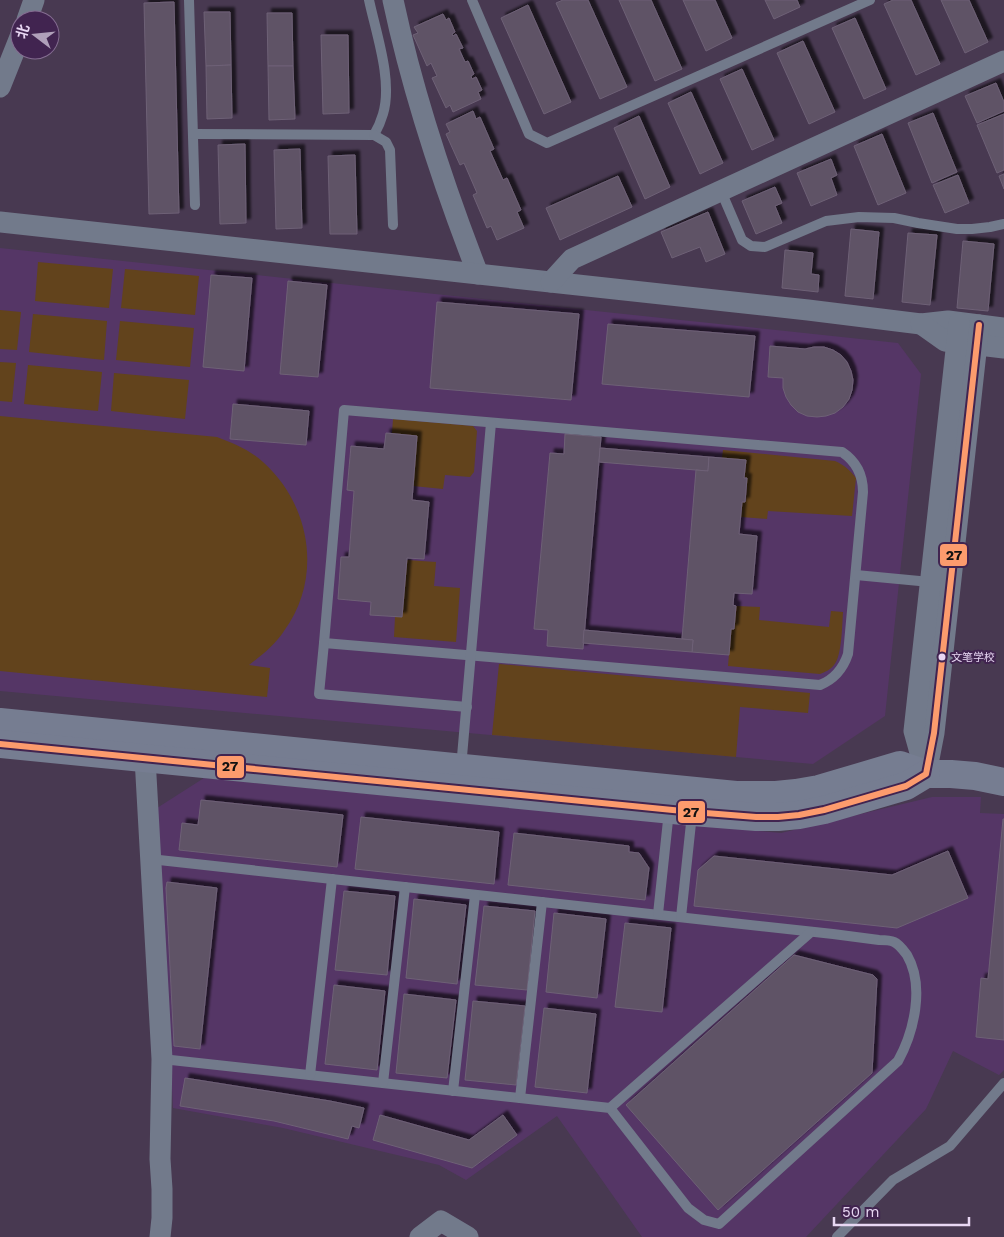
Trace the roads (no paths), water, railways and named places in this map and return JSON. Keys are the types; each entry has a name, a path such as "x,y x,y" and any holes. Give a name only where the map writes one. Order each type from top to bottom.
{"street":[{"path":"392,0 433,149 454,212 478,274"},
{"path":"0,87 11,60"},
{"path":"551,282 572,259 1004,61"},
{"path":"0,222 921,324 948,321 968,334 1004,348"},
{"path":"968,334 1004,328"},
{"path":"926,774 914,731 930,582 968,334"},
{"path":"0,744 756,817 799,815 824,810 906,786 926,774 934,733 968,334"},
{"path":"0,722 736,795 756,796 819,789 900,765 926,774 975,776 1004,782"},
{"path":"145,758 162,1059 160,1159 162,1218 160,1237"},
{"path":"420,1237 441,1221 468,1237"}],"lane":[{"path":"189,0 195,205"},
{"path":"369,0 386,74 386,102 381,122 374,135"},
{"path":"472,0 529,134 547,143 870,0"},
{"path":"193,134 374,135 386,142 390,150 393,225"},
{"path":"721,191 742,240 751,246 758,247 764,247 826,220 859,217 894,218 957,229 972,229 1004,224"},
{"path":"324,643 820,685 828,682 841,670 848,654 864,492 861,476 854,462 842,452 344,410 319,694 466,707"},
{"path":"461,768 491,423"},
{"path":"856,575 930,582"},
{"path":"658,914 681,811"},
{"path":"681,811 681,917"},
{"path":"150,859 658,914 895,942 911,962 916,986 913,1024 898,1061 719,1224 704,1220 688,1208 610,1108 162,1059"},
{"path":"310,1075 332,879"},
{"path":"383,1083 405,887"},
{"path":"453,1090 475,894"},
{"path":"520,1098 542,902"},
{"path":"610,1108 811,932"},
{"path":"837,1237 893,1180 950,1146 1004,1084"}],"place":[{"name":"文笔学校","path":"942,657"}]}
